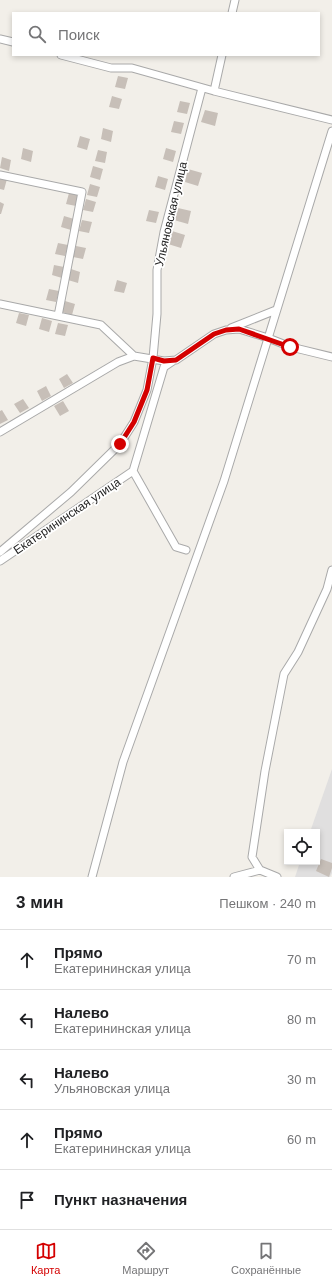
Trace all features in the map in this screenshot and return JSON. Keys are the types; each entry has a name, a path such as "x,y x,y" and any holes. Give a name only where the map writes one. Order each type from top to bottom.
{"street":[{"path":"232,12 235,0"},
{"path":"0,39 12,42"},
{"path":"65,56 111,68 132,68 202,88 332,120"},
{"path":"214,91 222,56"},
{"name":"Ульяновская улица","path":"147,390 153,358 157,314 157,270 164,232 202,88"},
{"path":"92,877 123,762 224,481 332,131"},
{"path":"0,175 82,192 58,316"},
{"path":"0,304 101,325 134,356"},
{"path":"186,550 176,547 133,471 164,367 214,334 276,310"},
{"path":"0,432 118,362 134,356 164,361 176,360 214,334 226,330 239,329 290,347 332,357"},
{"name":"Екатерининская улица","path":"0,552 71,492 120,444 134,422 147,390"},
{"name":"Екатерининская улица","path":"0,561 133,471"},
{"path":"277,877 260,870 252,857 265,771 284,674 298,652 327,589 332,570"},
{"path":"234,877 260,870"}],"shaded area":[{"path":"332,769 332,873 330,877 295,877 299,865 320,865 320,829 311,829"}],"building":[{"path":"118,76 128,78 125,89 115,87"},
{"path":"112,96 122,99 119,109 109,107"},
{"path":"180,101 190,103 187,114 177,112"},
{"path":"205,110 218,113 215,126 201,122"},
{"path":"174,121 184,123 181,134 171,132"},
{"path":"103,128 113,131 111,142 101,139"},
{"path":"80,136 90,139 87,150 77,147"},
{"path":"23,148 33,151 31,162 21,159"},
{"path":"166,148 176,151 173,162 163,159"},
{"path":"98,150 107,152 105,163 95,161"},
{"path":"2,157 11,160 9,171 0,168"},
{"path":"93,166 103,169 100,180 90,177"},
{"path":"188,169 202,173 198,186 185,182"},
{"path":"158,176 168,179 165,190 155,187"},
{"path":"0,177 7,179 4,190 0,189"},
{"path":"90,184 100,187 97,197 87,195"},
{"path":"69,193 79,195 76,206 66,204"},
{"path":"86,199 96,202 93,212 83,210"},
{"path":"0,202 4,204 1,214 0,214"},
{"path":"178,208 191,211 188,224 174,220"},
{"path":"149,210 159,212 156,223 146,221"},
{"path":"64,216 74,219 71,230 61,227"},
{"path":"82,220 92,222 89,233 79,231"},
{"path":"172,231 185,235 181,248 168,244"},
{"path":"58,243 68,245 65,256 55,254"},
{"path":"76,246 86,248 83,259 73,257"},
{"path":"54,265 64,267 62,278 52,275"},
{"path":"71,269 80,272 78,283 68,280"},
{"path":"117,280 127,283 124,293 114,291"},
{"path":"49,289 59,291 56,302 46,300"},
{"path":"65,301 75,304 72,315 62,312"},
{"path":"19,313 29,315 26,326 16,323"},
{"path":"42,318 52,321 49,332 39,329"},
{"path":"58,323 68,325 65,336 55,334"},
{"path":"67,374 73,383 64,388 59,379"},
{"path":"46,386 51,396 42,401 37,391"},
{"path":"23,399 29,408 20,413 14,404"},
{"path":"63,401 69,411 60,416 54,406"},
{"path":"2,410 8,420 0,424 0,411"},
{"path":"321,859 332,863 329,877 316,871 318,865 320,865"}],"route":[{"path":"120,444 134,422 147,390 153,358 164,361 176,360 214,334 226,330 239,329 290,347"}]}
